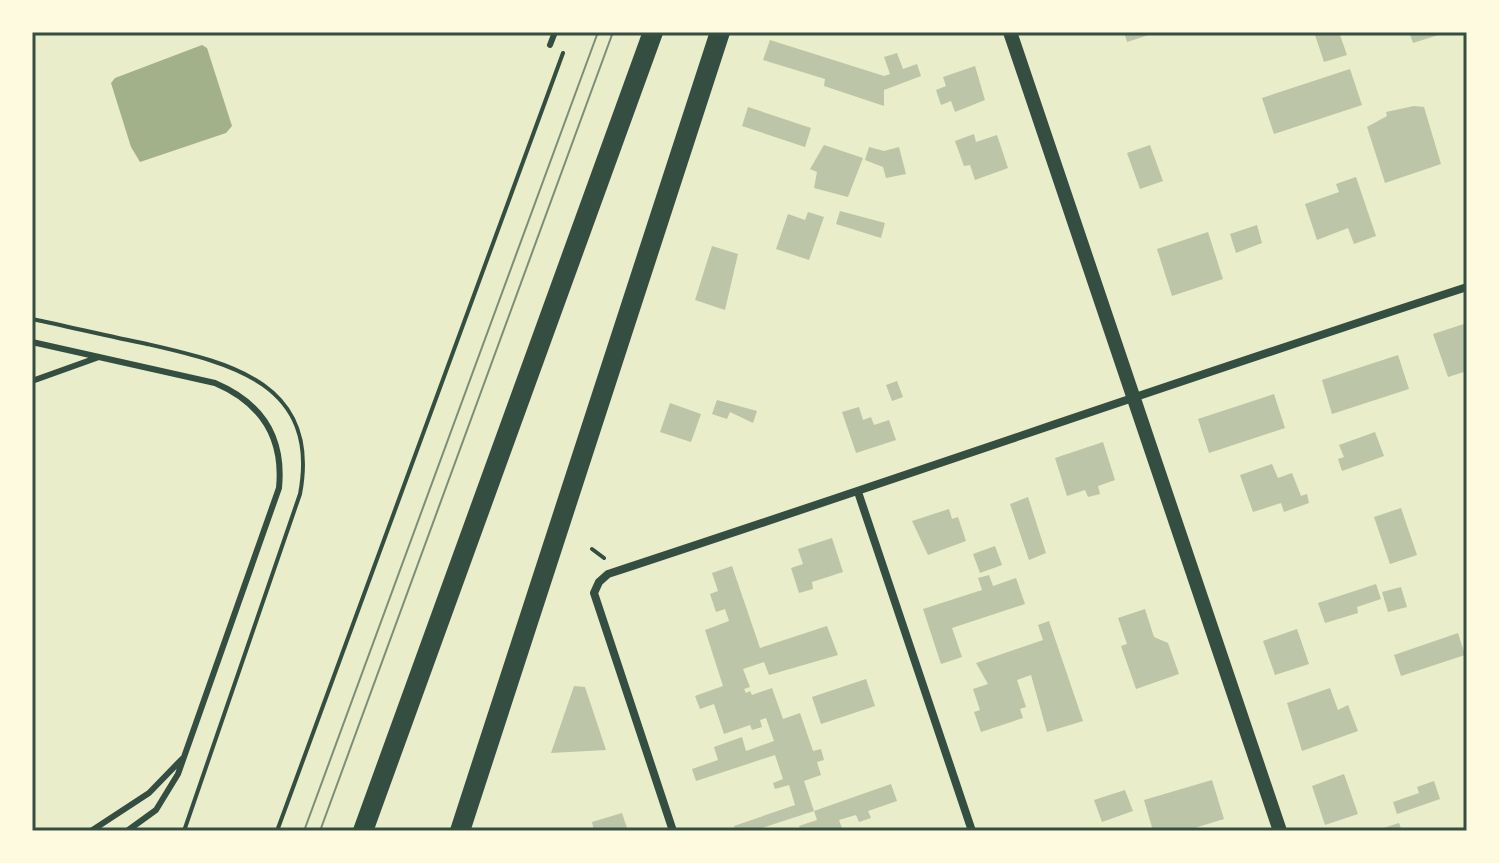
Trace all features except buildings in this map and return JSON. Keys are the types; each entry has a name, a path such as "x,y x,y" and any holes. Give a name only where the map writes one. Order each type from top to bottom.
{"main road":[{"path":"363,831 653,32"},
{"path":"460,831 720,32"}],"street":[{"path":"1010,32 1280,831"},
{"path":"673,831 594,593 599,582 608,574 858,492 1132,395 1467,287"},
{"path":"858,492 972,831"}],"lane":[{"path":"550,45 555,32"},
{"path":"32,342 215,383 239,393 257,408 278,446 279,488 184,756 169,792 156,810 127,831"},
{"path":"32,381 99,357"},
{"path":"91,831 149,793 184,756"}],"path":[{"path":"277,831 565,47"},
{"path":"32,319 234,366 269,389 287,412 299,437 304,465 300,494 184,831"}],"shaded area":[{"path":"202,45 207,48 232,126 226,133 140,162 131,147 111,83 115,78"}],"tram line":[{"path":"304,831 598,32"},
{"path":"320,831 613,32"}]}
